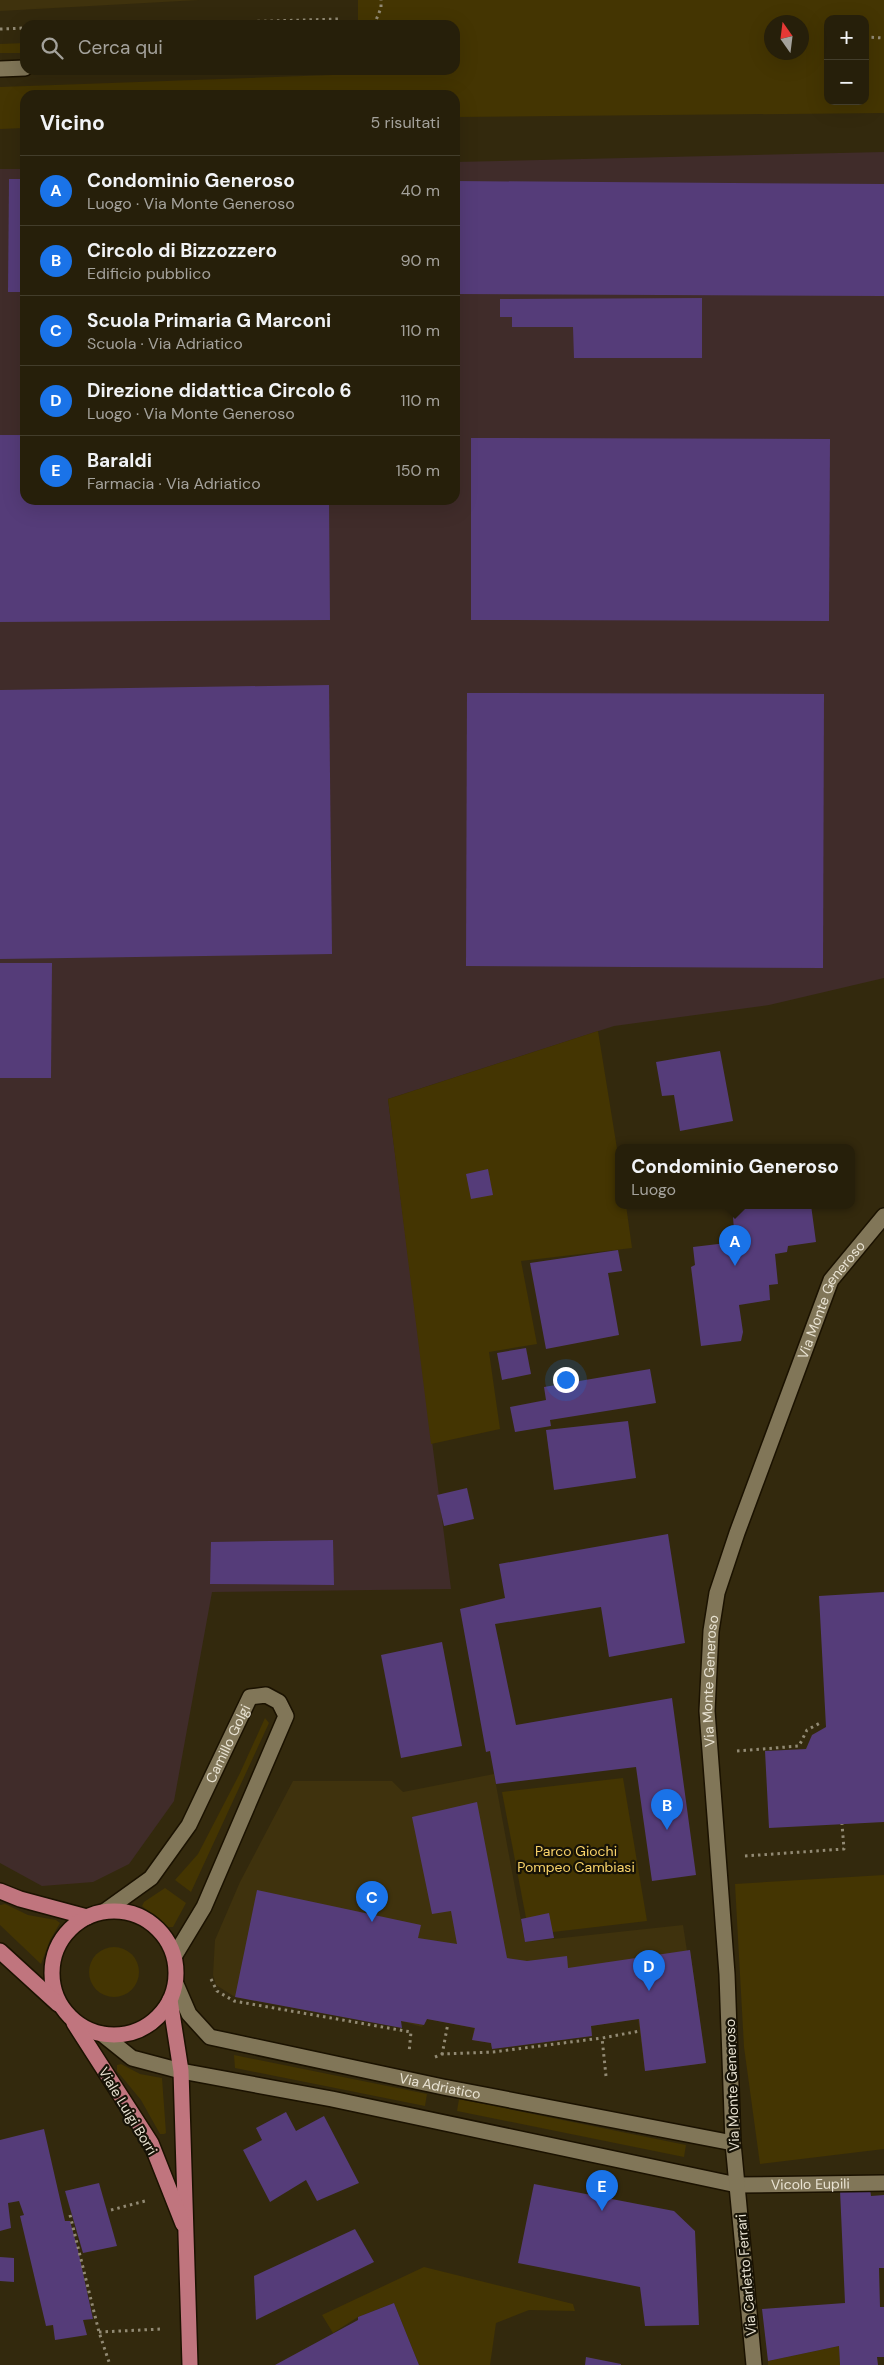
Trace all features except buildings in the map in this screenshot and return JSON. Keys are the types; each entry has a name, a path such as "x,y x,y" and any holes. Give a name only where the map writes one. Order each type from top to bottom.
{"main road":[{"path":"0,1890 20,1899 87,1917"},
{"path":"105,1911 126,1911 146,1919 162,1933 175,1954 176,1984 170,2000 154,2021 130,2034 102,2034 85,2028 66,2012 53,1987 52,1967 58,1946 70,1929 87,1917 105,1911"},
{"name":"Viale Luigi Borri","path":"0,1951 66,2012 151,2143 188,2237"},
{"name":"Viale Luigi Borri","path":"170,2000 181,2071 188,2237 190,2365"}],"street":[{"path":"0,69 20,68"},
{"name":"Via Monte Generoso","path":"737,2185 733,2143 727,1974 707,1711 711,1635 717,1593 831,1280 884,1216"},
{"name":"Camillo Golgi","path":"105,1911 151,1878 189,1825 250,1696 266,1695 279,1702 286,1716 204,1908 175,1954"},
{"name":"Via Adriatico","path":"176,1984 189,2014 210,2037 443,2087 733,2143"},
{"path":"102,2034 132,2058 181,2071 332,2099 737,2185"},
{"name":"Vicolo Eupili","path":"737,2185 884,2183"},
{"name":"Via Carletto Ferrari","path":"737,2185 754,2365"}],"path":[{"path":"376,20 381,8 381,0"},
{"path":"304,20 338,19"},
{"path":"0,29 20,28"},
{"path":"869,37 884,38"},
{"path":"741,1751 799,1746 807,1730 822,1722"},
{"path":"741,1856 844,1849 842,1824"},
{"path":"211,1978 217,1991 234,2001 411,2032 408,2056"},
{"path":"443,2046 448,2023"},
{"path":"427,2061 442,2054 493,2052 602,2038 640,2031"},
{"path":"602,2038 606,2076"},
{"path":"111,2210 151,2200 171,2191"},
{"path":"70,2215 99,2332 110,2365"},
{"path":"99,2332 190,2328"}],"shaded area":[{"path":"0,0 199,0 0,11"},
{"path":"884,152 884,978 769,1005 614,1026 388,1099 451,1589 212,1592 174,1801 129,1864 93,1882 42,1886 0,1863 0,169 20,169 20,505 460,505 460,162"},
{"path":"494,1774 525,1942 683,1925 687,1951 690,1950 706,2063 645,2071 638,2019 591,2026 592,2036 492,2049 491,2043 472,2040 474,2028 427,2019 422,2027 401,2021 399,2027 235,1997 216,1985 213,1975 215,1940 240,1882 293,1781 392,1781 403,1792"}],"green space":[{"path":"358,0 884,0 884,113 460,117 460,90 20,90 20,128 0,129 0,87 332,75 460,75 460,20 358,20"},
{"path":"20,43 20,53 0,53 0,44"},
{"path":"598,1031 616,1144 615,1209 627,1209 632,1248 521,1261 537,1344 489,1352 500,1429 431,1444 388,1099"},
{"path":"265,1718 269,1723 191,1892 175,1880 198,1854 240,1773"},
{"name":"Parco Giochi Pompeo Cambiasi","path":"623,1778 647,1921 553,1932 526,1918 502,1792"},
{"path":"884,1875 884,2149 760,2164 744,2047 735,1884"},
{"path":"165,1888 186,1903 173,1927 168,1927 142,1906 144,1902"},
{"path":"5,1904 28,1915 56,1920 60,1923 50,1940 41,1964 0,1925 0,1905"},
{"path":"109,1947 119,1947 132,1954 139,1967 139,1977 132,1990 119,1997 109,1997 100,1993 93,1986 89,1977 89,1967 93,1958 100,1951"},
{"path":"234,2055 427,2094 425,2106 235,2068"},
{"path":"121,2064 140,2074 162,2078 166,2133 160,2134 141,2100 117,2071 117,2065"},
{"path":"459,2099 686,2145 684,2157 457,2111"},
{"path":"424,2267 573,2304 575,2311 529,2310 496,2323 490,2365 419,2365 394,2303 358,2317 333,2333 322,2315"},
{"path":"839,2346 840,2365 768,2365 768,2361"}],"place":[{"name":"Condominio Generoso","path":"735,1266"},
{"name":"Circolo di Bizzozzero","path":"667,1830"},
{"name":"Scuola Primaria G Marconi","path":"372,1922"},
{"name":"Direzione didattica Circolo 6","path":"649,1991"},
{"name":"Baraldi","path":"602,2211"}]}
